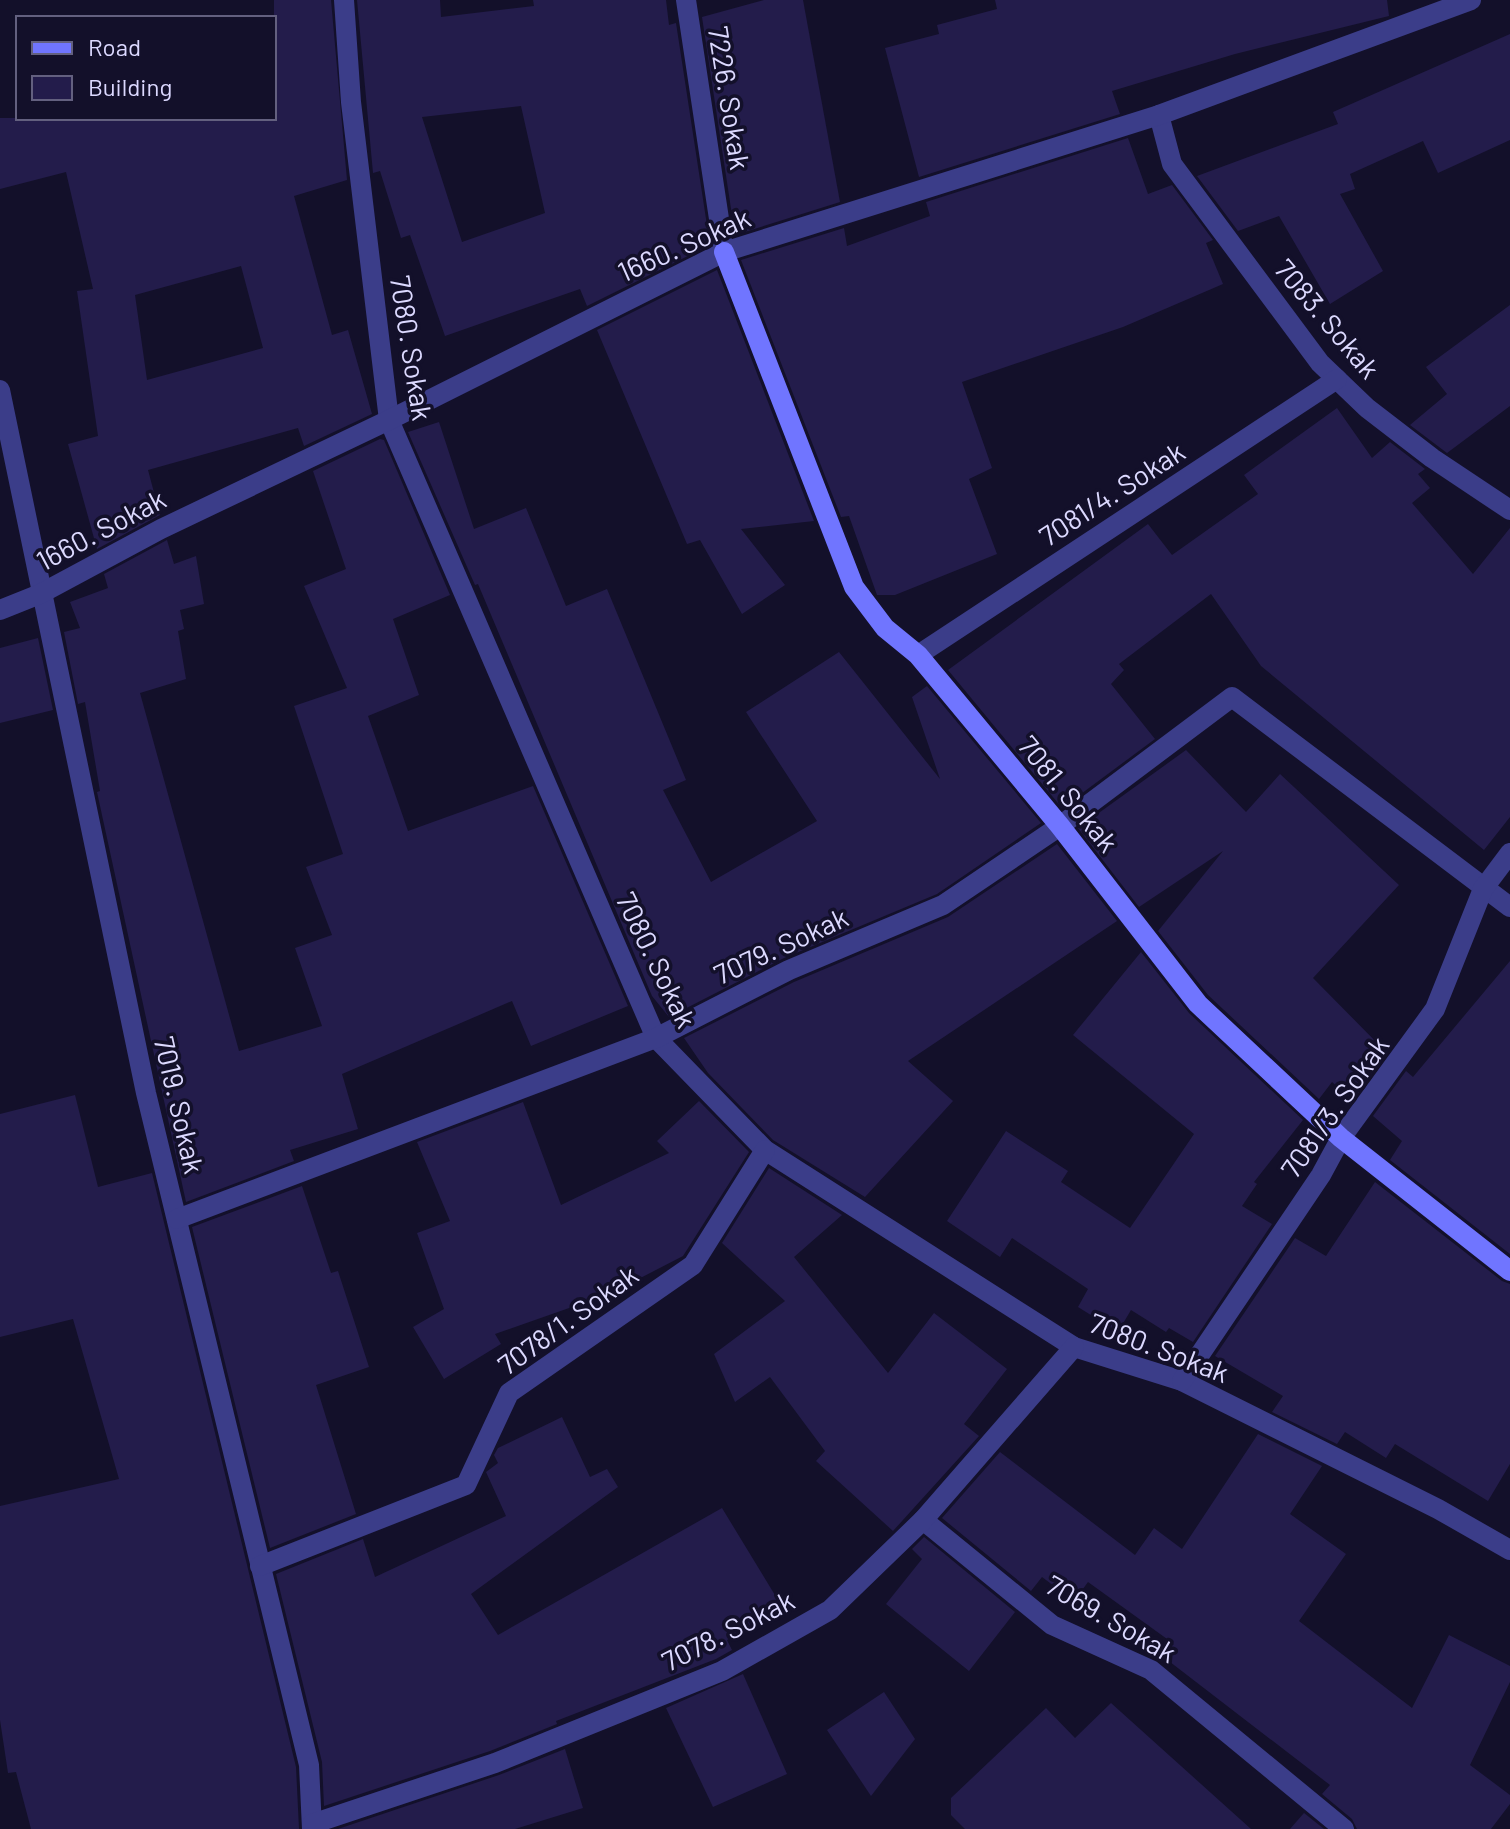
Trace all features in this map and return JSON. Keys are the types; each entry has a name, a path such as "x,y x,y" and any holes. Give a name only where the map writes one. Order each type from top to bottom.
{"street":[{"name":"7080. Sokak","path":"344,0 351,102 389,420 656,1038 765,1150 1074,1347 1182,1381 1438,1509 1510,1550"},
{"name":"7226. Sokak","path":"686,0 724,252"},
{"name":"1660. Sokak","path":"0,610 40,594 161,529 389,420 724,252 1159,115 1471,0"},
{"name":"7083. Sokak","path":"1159,115 1172,164 1196,201 1320,363 1367,408 1432,458 1510,510"},
{"name":"7081. Sokak","path":"724,252 854,587 885,628 918,655 1060,826 1198,1004 1341,1138 1510,1271"},
{"name":"7081/4. Sokak","path":"918,655 1337,379"},
{"name":"7019. Sokak","path":"0,390 146,1093 309,1765 312,1826"},
{"name":"7079. Sokak","path":"177,1219 656,1038 789,970 943,905 1060,826 1232,697 1483,889"},
{"name":"7081/3. Sokak","path":"1182,1381 1321,1175 1341,1138 1435,1009 1483,889 1510,853"},
{"path":"1483,889 1510,907"},
{"name":"7078/1. Sokak","path":"260,1566 466,1485 509,1393 693,1265 765,1150"},
{"name":"7078. Sokak","path":"312,1826 495,1763 722,1671 830,1610 923,1520 1074,1347"},
{"name":"7069. Sokak","path":"923,1520 1052,1625 1151,1670 1344,1829"}],"building":[{"path":"274,0 331,0 347,180 294,196 332,335 348,330 372,414 304,446 298,428 148,470 160,515 97,549 68,444 98,436 77,291 93,289 66,172 0,189 0,118 276,120","holes":["241,266 263,348 147,380 135,295"]},
{"path":"357,0 440,0 441,17 534,6 533,0 666,0 669,25 676,23 710,245 587,306 580,289 445,336 410,235 401,238 380,171 373,173","holes":["521,106 545,213 462,242 422,117"]},
{"path":"764,0 803,0 840,202 735,235 702,17"},
{"path":"995,0 1387,0 1389,16 1235,54 1112,91 1120,114 919,177 885,48 939,34 937,25 997,9"},
{"path":"1510,34 1510,140 1438,173 1423,141 1350,174 1355,189 1340,194 1383,271 1330,304 1279,216 1238,231 1197,176 1338,124 1333,112"},
{"path":"1128,138 1148,194 1172,185 1213,240 1206,243 1223,284 1123,327 962,382 992,468 969,479 997,554 895,595 877,595 849,516 841,517 741,260 844,228 847,246 930,216 926,202"},
{"path":"717,270 814,521 741,529 785,585 742,614 700,540 687,544 597,330"},
{"path":"1510,305 1510,406 1447,453 1410,425 1447,394 1426,367"},
{"path":"1337,408 1372,458 1390,442 1425,469 1418,474 1430,488 1412,503 1473,574 1510,528 1510,817 1484,850 1261,666 1211,594 1119,664 1124,670 1111,684 1155,739 1062,808 948,670 1148,524 1172,555 1258,494 1244,475"},
{"path":"439,422 474,529 526,508 566,606 607,589 686,780 663,790 711,882 817,821 746,712 839,652 940,779 912,697 927,686 1041,823 937,894 784,958 669,1017 652,996 478,584 475,585 408,432"},
{"path":"380,439 384,440 450,595 393,619 419,695 368,716 408,831 533,786 628,1006 531,1046 512,1001 342,1074 358,1129 290,1150 294,1161 186,1202 97,792 100,791 85,702 78,704 64,632 80,628 70,602 108,588 104,574 167,540 174,564 196,556 204,604 180,610 184,629 178,631 186,679 140,693 239,1051 322,1026 295,948 332,935 306,867 343,854 294,706 347,688 304,586 346,569 313,471"},
{"path":"38,638 53,710 0,723 0,648"},
{"path":"1186,750 1246,812 1280,774 1399,885 1313,978 1387,1053 1353,1100 1332,1082 1319,1099 1208,995 1158,931 1223,851 1139,907 1078,828"},
{"path":"1057,844 1117,921 908,1061 953,1101 865,1197 773,1140 708,1073 684,1038 794,982 948,917"},
{"path":"1141,952 1189,1013 1303,1120 1254,1182 1257,1184 1242,1206 1272,1224 1193,1342 1169,1328 1166,1332 1131,1310 1118,1332 1078,1307 1088,1289 1012,1238 1000,1257 947,1221 1006,1131 1068,1171 1061,1182 1130,1228 1194,1134 1073,1035"},
{"path":"1510,961 1510,1254 1390,1160 1402,1141 1373,1116 1406,1071 1413,1077"},
{"path":"75,1095 98,1187 152,1173 296,1767 299,1829 31,1829 16,1772 8,1773 0,1720 0,1506 119,1479 73,1319 0,1337 0,1114"},
{"path":"699,1101 749,1152 683,1256 590,1304 589,1301 495,1334 501,1344 444,1379 413,1327 444,1309 417,1233 450,1221 417,1142 523,1102 561,1205 669,1153 657,1141"},
{"path":"769,1168 842,1215 794,1257 888,1373 934,1313 1007,1369 964,1424 979,1436 893,1531 816,1461 825,1451 770,1377 735,1402 714,1354 785,1301 722,1243"},
{"path":"1375,1182 1502,1281 1510,1284 1510,1464 1488,1501 1395,1444 1386,1458 1345,1432 1337,1444 1272,1412 1283,1396 1215,1356 1295,1238 1326,1256"},
{"path":"302,1186 331,1273 338,1271 369,1367 316,1385 356,1514 270,1548 192,1227"},
{"path":"562,1417 590,1477 607,1469 618,1487 471,1594 498,1635 722,1508 784,1610 727,1640 732,1650 716,1659 556,1721 557,1724 490,1751 324,1806 322,1762 276,1574 363,1539 375,1577 506,1516 486,1472 498,1463 494,1455 498,1448"},
{"path":"1258,1434 1322,1466 1290,1514 1346,1554 1299,1621 1412,1708 1449,1635 1510,1666 1510,1682 1470,1765 1510,1795 1510,1804 1491,1829 1357,1829 1352,1819 1322,1794 1330,1785 1161,1655 1174,1644 1088,1582 1080,1593 1060,1578 1054,1586 1042,1577 1031,1591 942,1518 1000,1452 1135,1555 1154,1528 1182,1549"},
{"path":"924,1537 1015,1612 969,1671 886,1604 922,1559 912,1549"},
{"path":"743,1674 787,1774 713,1807 666,1708"},
{"path":"884,1692 915,1739 871,1796 827,1730"},
{"path":"1111,1703 1251,1829 965,1829 951,1815 951,1798 1046,1708 1075,1738"},
{"path":"565,1749 583,1808 515,1829 338,1829 499,1775"},
{"path":"1304,1813 1324,1829 1290,1829"}]}
